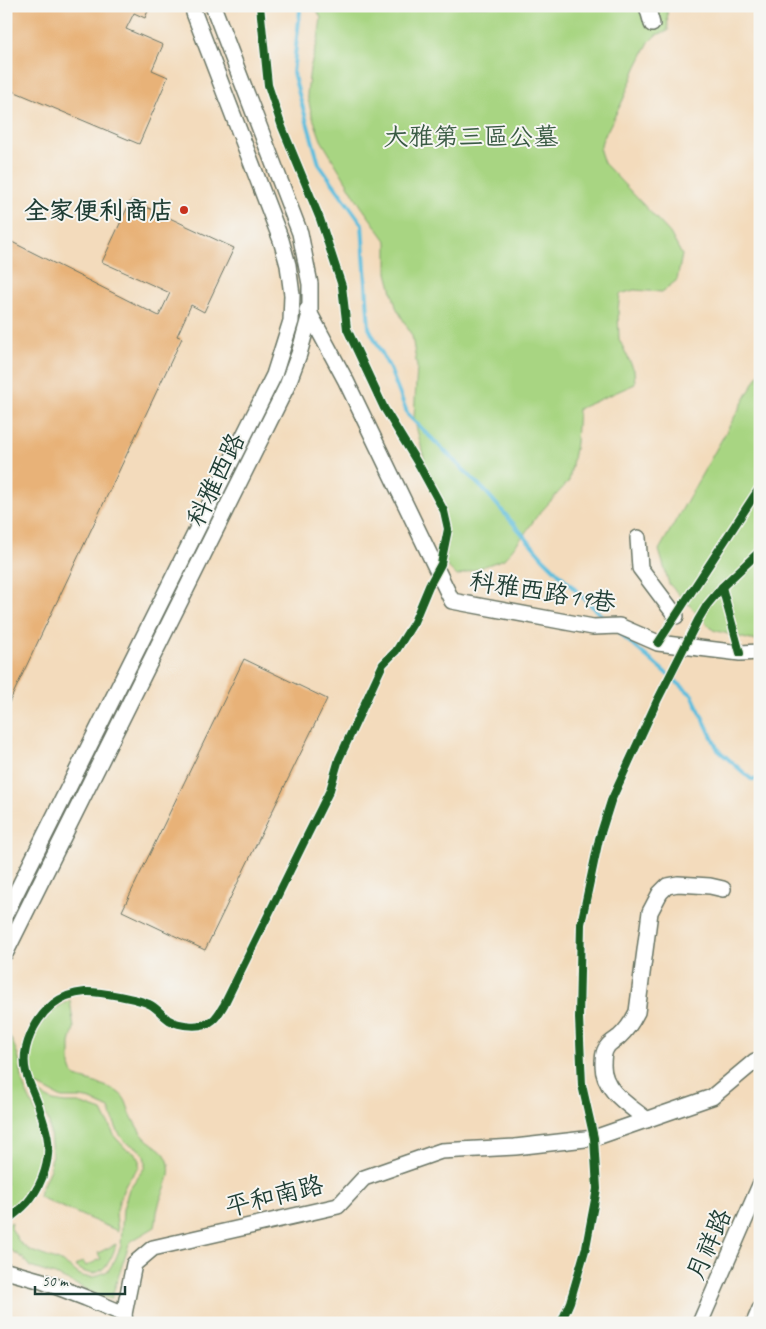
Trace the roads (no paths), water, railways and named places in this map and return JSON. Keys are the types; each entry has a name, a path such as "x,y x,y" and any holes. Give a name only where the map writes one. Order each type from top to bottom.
{"street":[{"name":"科雅西路","path":"6,913 274,375 291,321 292,295 288,265 281,240 197,21 193,6"},
{"name":"科雅西路","path":"6,952 287,386 299,354 310,314 310,284 300,233 213,6"},
{"path":"647,6 652,24"},
{"name":"科雅西路19巷","path":"292,295 310,314 346,381 452,602 593,627 612,626 658,643 740,653 760,652"},
{"path":"638,538 640,568 676,616"},
{"path":"647,1120 622,1100 605,1081 602,1056 607,1046 630,1027 637,1012 650,912 660,893 667,886 678,884 723,888"},
{"name":"平和南路","path":"6,1271 42,1281 86,1298 124,1319 134,1264 153,1248 338,1206 364,1178 441,1150 515,1147 594,1138 712,1097 755,1061 760,1063"},
{"name":"月祥路","path":"700,1323 760,1185"},
{"path":"754,1323 760,1309"}],"waterway":[{"path":"298,6 300,11 293,73 319,164 362,224 369,328 390,369 408,415 486,492 543,558 608,622"},
{"path":"620,634 692,695 718,750 751,779 760,780"}],"place":[{"name":"全家便利商店","path":"184,210"}],"park label":[{"name":"大雅第三區公墓","path":"471,136"}]}
